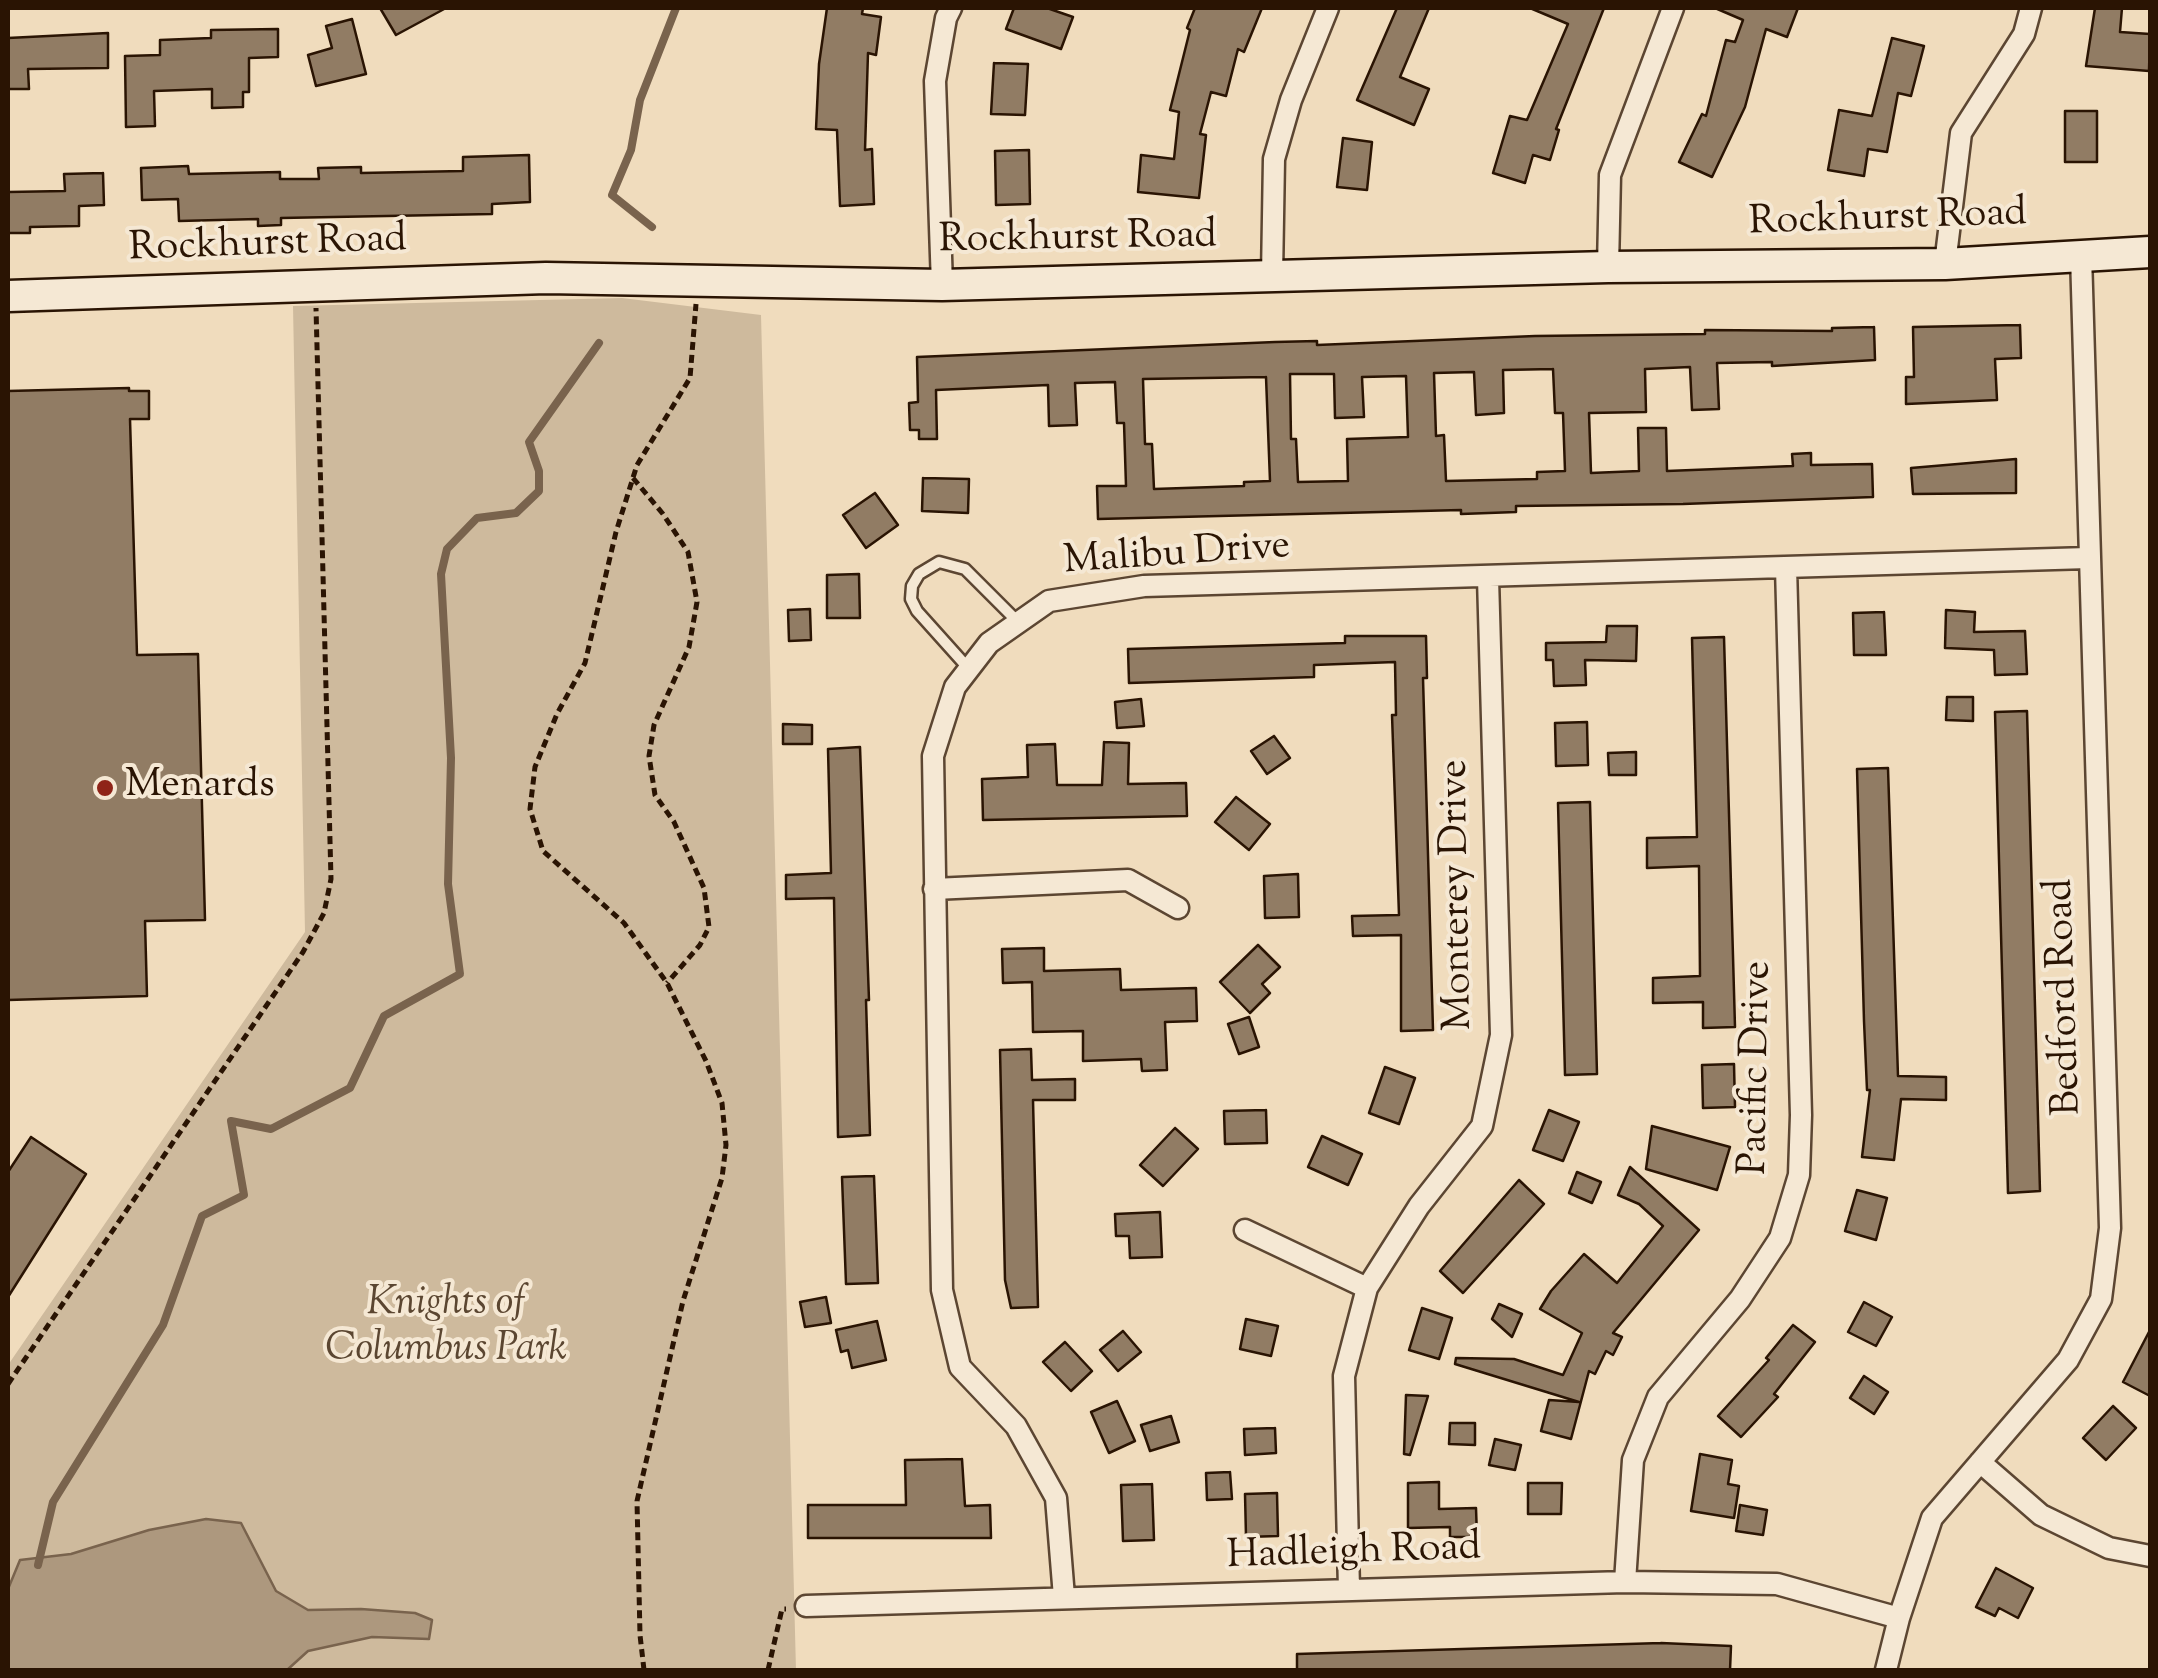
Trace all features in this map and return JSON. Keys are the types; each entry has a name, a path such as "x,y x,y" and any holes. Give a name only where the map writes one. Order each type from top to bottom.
{"street":[{"path":"942,285 935,82 951,8"},
{"path":"1272,276 1274,159 1290,100 1328,8"},
{"path":"1608,267 1610,175 1674,8"},
{"path":"1944,264 1961,132 2024,34 2030,8"},
{"name":"Rockhurst Road","path":"8,296 546,278 942,285 1608,267 1944,264 2150,252"},
{"name":"Bedford Road","path":"1886,1670 1898,1618 1932,1518 2068,1360 2102,1299 2110,1228 2081,255"},
{"name":"Malibu Drive","path":"1064,1597 1056,1498 1016,1426 960,1367 942,1290 932,756 955,687 988,643 1050,601 1144,586 2088,558"},
{"name":"Pacific Drive","path":"1624,1582 1633,1460 1658,1397 1740,1299 1780,1238 1799,1175 1786,567"},
{"name":"Monterey Drive","path":"1349,1590 1344,1376 1367,1288 1419,1206 1482,1126 1501,1035 1488,578"},
{"path":"934,889 1128,880 1178,908"},
{"path":"1245,1230 1367,1288"},
{"path":"1980,1462 2041,1515 2109,1548 2150,1556"},
{"name":"Hadleigh Road","path":"806,1606 1624,1582 1776,1584 1898,1618"}],"lane":[{"path":"969,669 917,611 911,598 918,574 939,562 965,568 1018,622"}],"path":[{"path":"644,1670 637,1501 684,1301 722,1178 726,1145 722,1103 667,983 624,923 542,851 530,810 535,767 586,663 616,532 633,478 690,378 696,280"},
{"path":"8,1384 304,952 324,914 331,878 316,285"},
{"path":"633,478 664,514 688,552 698,602 689,647 654,724 649,756 655,795 674,822 704,888 709,927 700,945 667,983"},
{"path":"768,1670 782,1609 806,1606"}],"green space":[{"name":"Knights of Columbus Park","path":"622,298 761,315 796,1670 8,1670 8,1365 305,932 293,306"}],"shaded area":[{"path":"206,1519 241,1523 276,1591 308,1610 415,1613 432,1620 429,1639 372,1637 308,1651 287,1670 8,1670 8,1589 20,1560 71,1554 149,1530"}],"building":[{"path":"380,8 446,8 396,35"},
{"path":"827,8 863,8 862,14 881,17 876,55 868,53 865,150 872,149 874,204 840,206 837,130 816,129"},
{"path":"1014,8 1047,8 1073,17 1061,49 1006,29"},
{"path":"1195,8 1262,8 1244,52 1238,49 1226,96 1211,92 1200,134 1206,135 1199,198 1138,192 1141,155 1174,159 1179,112 1170,110 1190,30 1187,28"},
{"path":"1397,8 1429,8 1400,77 1429,89 1414,125 1357,100"},
{"path":"1530,8 1604,8 1556,129 1559,130 1550,160 1533,155 1525,183 1493,173 1510,116 1527,120 1568,24"},
{"path":"1715,8 1798,8 1787,37 1766,29 1745,107 1712,177 1679,162 1702,114 1706,116 1726,40 1735,42 1743,20"},
{"path":"2095,8 2122,8 2120,32 2150,34 2149,71 2086,66"},
{"path":"352,19 366,74 316,86 308,55 332,48 326,26"},
{"path":"278,29 278,57 249,58 249,92 243,92 243,107 212,108 212,89 154,91 155,126 126,127 125,56 160,55 160,40 211,38 211,30"},
{"path":"108,33 108,68 28,69 29,89 8,89 8,38"},
{"path":"1892,38 1924,46 1911,96 1898,93 1887,152 1868,149 1864,176 1828,170 1839,110 1872,116"},
{"path":"994,63 1028,64 1025,115 991,114"},
{"path":"2065,111 2097,111 2097,162 2065,162"},
{"path":"1343,138 1372,142 1367,190 1337,187"},
{"path":"1029,150 1030,204 996,205 995,151"},
{"path":"529,155 530,202 492,204 492,214 281,218 281,225 258,226 258,219 179,221 178,199 142,200 141,168 188,166 189,174 280,172 280,179 319,179 318,168 361,167 361,173 463,171 463,157"},
{"path":"103,173 104,205 79,206 79,226 30,227 30,233 8,233 8,192 65,191 64,174"},
{"path":"2020,325 2021,358 1995,359 1997,400 1906,404 1906,377 1914,377 1913,327"},
{"path":"1874,327 1875,360 1772,366 1772,362 1717,363 1719,409 1692,410 1690,367 1645,369 1646,412 1589,413 1591,473 1639,471 1638,428 1666,428 1667,471 1793,466 1792,454 1811,453 1811,465 1872,464 1873,497 1516,506 1516,512 1461,514 1461,510 1098,519 1097,486 1126,486 1124,423 1117,423 1115,382 1075,383 1077,425 1049,426 1048,385 936,390 937,439 919,439 919,430 910,430 909,403 918,402 917,357 1275,342 1317,341 1317,345","holes":["1553,369 1555,413 1563,413 1565,471 1537,472 1537,479 1446,481 1444,435 1436,436 1434,373 1474,372 1476,415 1504,413 1503,370","1290,374 1334,374 1335,418 1364,417 1362,377 1406,376 1408,437 1347,439 1348,481 1298,482 1296,439 1291,439","1266,377 1270,481 1244,482 1244,486 1154,489 1152,444 1145,444 1143,379"]},
{"name":"Menards","path":"8,391 149,391 149,419 130,419 137,655 198,654 205,920 145,921 147,996 8,1000"},
{"path":"2016,459 2016,493 1913,494 1911,468"},
{"path":"923,478 969,479 968,513 922,511"},
{"path":"875,493 898,525 866,548 843,515"},
{"path":"859,574 860,618 827,618 827,575"},
{"path":"810,609 811,640 789,641 788,610"},
{"path":"1946,610 1975,612 1974,632 2025,631 2027,674 1995,675 1994,650 1945,648"},
{"path":"1884,612 1886,655 1854,655 1853,613"},
{"path":"1607,626 1637,626 1636,661 1585,660 1586,685 1554,686 1553,660 1546,660 1546,643 1606,642"},
{"path":"1345,636 1426,636 1427,678 1423,678 1433,1030 1401,1031 1401,935 1353,936 1352,916 1399,915 1392,715 1396,715 1395,662 1314,665 1314,677 1129,683 1128,649 1345,643"},
{"path":"1724,637 1735,1027 1703,1028 1703,1002 1653,1003 1653,978 1700,976 1699,866 1647,868 1647,838 1697,837 1692,638"},
{"path":"1947,697 1973,697 1973,721 1946,720"},
{"path":"1141,699 1144,726 1117,728 1115,702"},
{"path":"2027,711 2040,1191 2008,1193 1995,712"},
{"path":"1587,722 1588,765 1556,766 1555,723"},
{"path":"783,724 812,725 812,744 783,744"},
{"path":"1274,736 1290,758 1267,774 1251,751"},
{"path":"1104,742 1129,743 1128,784 1186,783 1187,816 983,820 982,779 1028,777 1027,745 1055,744 1057,785 1102,785"},
{"path":"860,747 870,1135 838,1137 834,898 786,899 786,875 831,873 828,749"},
{"path":"1636,752 1636,775 1609,775 1608,753"},
{"path":"1888,768 1898,1076 1946,1077 1946,1100 1901,1099 1894,1160 1862,1157 1870,1090 1864,1021 1857,769"},
{"path":"1236,797 1270,824 1249,850 1215,822"},
{"path":"1590,802 1597,1074 1565,1075 1558,803"},
{"path":"1298,874 1299,917 1265,918 1264,876"},
{"path":"1258,945 1280,967 1262,984 1270,993 1250,1013 1220,982"},
{"path":"1044,948 1044,971 1120,969 1121,990 1196,988 1197,1021 1165,1022 1167,1070 1142,1071 1141,1059 1083,1061 1083,1031 1033,1032 1032,982 1003,983 1002,949"},
{"path":"1249,1017 1259,1047 1239,1054 1228,1024"},
{"path":"1031,1049 1032,1080 1075,1079 1075,1100 1033,1100 1038,1307 1011,1308 1005,1280 1000,1050"},
{"path":"1734,1064 1735,1107 1703,1108 1702,1065"},
{"path":"1385,1067 1415,1078 1399,1124 1369,1113"},
{"path":"1266,1110 1267,1143 1225,1144 1224,1111"},
{"path":"1549,1110 1579,1122 1563,1161 1533,1150"},
{"path":"1652,1126 1730,1147 1717,1190 1646,1169"},
{"path":"1175,1128 1198,1149 1163,1186 1140,1165"},
{"path":"1322,1136 1362,1154 1348,1185 1308,1167"},
{"path":"31,1137 86,1174 8,1297 8,1172"},
{"path":"1630,1167 1699,1230 1613,1333 1622,1337 1613,1355 1606,1351 1595,1374 1589,1371 1571,1439 1541,1431 1549,1400 1579,1402 1455,1364 1456,1358 1514,1359 1563,1375 1582,1333 1540,1309 1551,1291 1584,1254 1617,1283 1663,1226 1639,1204 1618,1195"},
{"path":"1577,1172 1601,1182 1592,1203 1569,1193"},
{"path":"874,1176 878,1283 846,1284 842,1177"},
{"path":"1519,1180 1544,1204 1463,1293 1440,1271"},
{"path":"1857,1190 1887,1198 1876,1240 1845,1231"},
{"path":"1160,1212 1162,1257 1130,1258 1129,1236 1116,1236 1115,1214"},
{"path":"826,1297 831,1323 805,1327 800,1302"},
{"path":"1864,1302 1892,1317 1876,1346 1848,1332"},
{"path":"1499,1304 1522,1314 1512,1337 1492,1319"},
{"path":"1422,1308 1452,1318 1439,1359 1409,1350"},
{"path":"1246,1319 1278,1326 1271,1356 1240,1349"},
{"path":"877,1321 886,1360 852,1368 848,1350 841,1352 836,1330"},
{"path":"1793,1325 1815,1342 1774,1394 1778,1397 1741,1437 1718,1416 1769,1360 1766,1358"},
{"path":"2150,1330 2150,1396 2123,1382"},
{"path":"1123,1331 1141,1352 1118,1371 1100,1350"},
{"path":"1065,1342 1092,1371 1071,1391 1043,1362"},
{"path":"1864,1376 1888,1392 1874,1414 1850,1398"},
{"path":"1406,1395 1428,1396 1410,1455 1404,1454"},
{"path":"1117,1401 1135,1441 1109,1453 1091,1412"},
{"path":"2113,1406 2136,1428 2106,1460 2083,1438"},
{"path":"1171,1416 1179,1442 1150,1451 1141,1425"},
{"path":"1450,1423 1475,1423 1475,1445 1449,1444"},
{"path":"1275,1428 1276,1453 1245,1455 1244,1429"},
{"path":"1495,1439 1521,1445 1515,1470 1489,1465"},
{"path":"1700,1454 1732,1460 1728,1484 1739,1486 1734,1518 1691,1511"},
{"path":"962,1459 965,1506 990,1505 991,1538 808,1538 808,1505 906,1505 905,1460"},
{"path":"1230,1472 1232,1499 1207,1500 1206,1473"},
{"path":"1439,1482 1439,1509 1476,1508 1477,1537 1450,1537 1450,1527 1408,1528 1408,1483"},
{"path":"1528,1483 1562,1483 1561,1514 1528,1514"},
{"path":"1152,1484 1154,1540 1123,1541 1121,1485"},
{"path":"1277,1493 1278,1536 1246,1537 1245,1494"},
{"path":"1740,1505 1767,1510 1763,1535 1736,1531"},
{"path":"1996,1568 2033,1588 2018,1618 1999,1608 1995,1616 1976,1607"},
{"path":"1661,1643 1731,1646 1730,1670 1297,1670 1297,1654"}],"waterway":[{"path":"652,227 612,195 631,150 640,100 676,8"},
{"path":"38,1565 53,1502 163,1325 202,1216 244,1195 231,1121 271,1129 350,1088 384,1016 460,974 448,884 451,758 441,574 447,549 477,518 516,513 539,491 539,471 529,442 599,343"}],"place":[{"name":"Menards","path":"105,788"}]}
